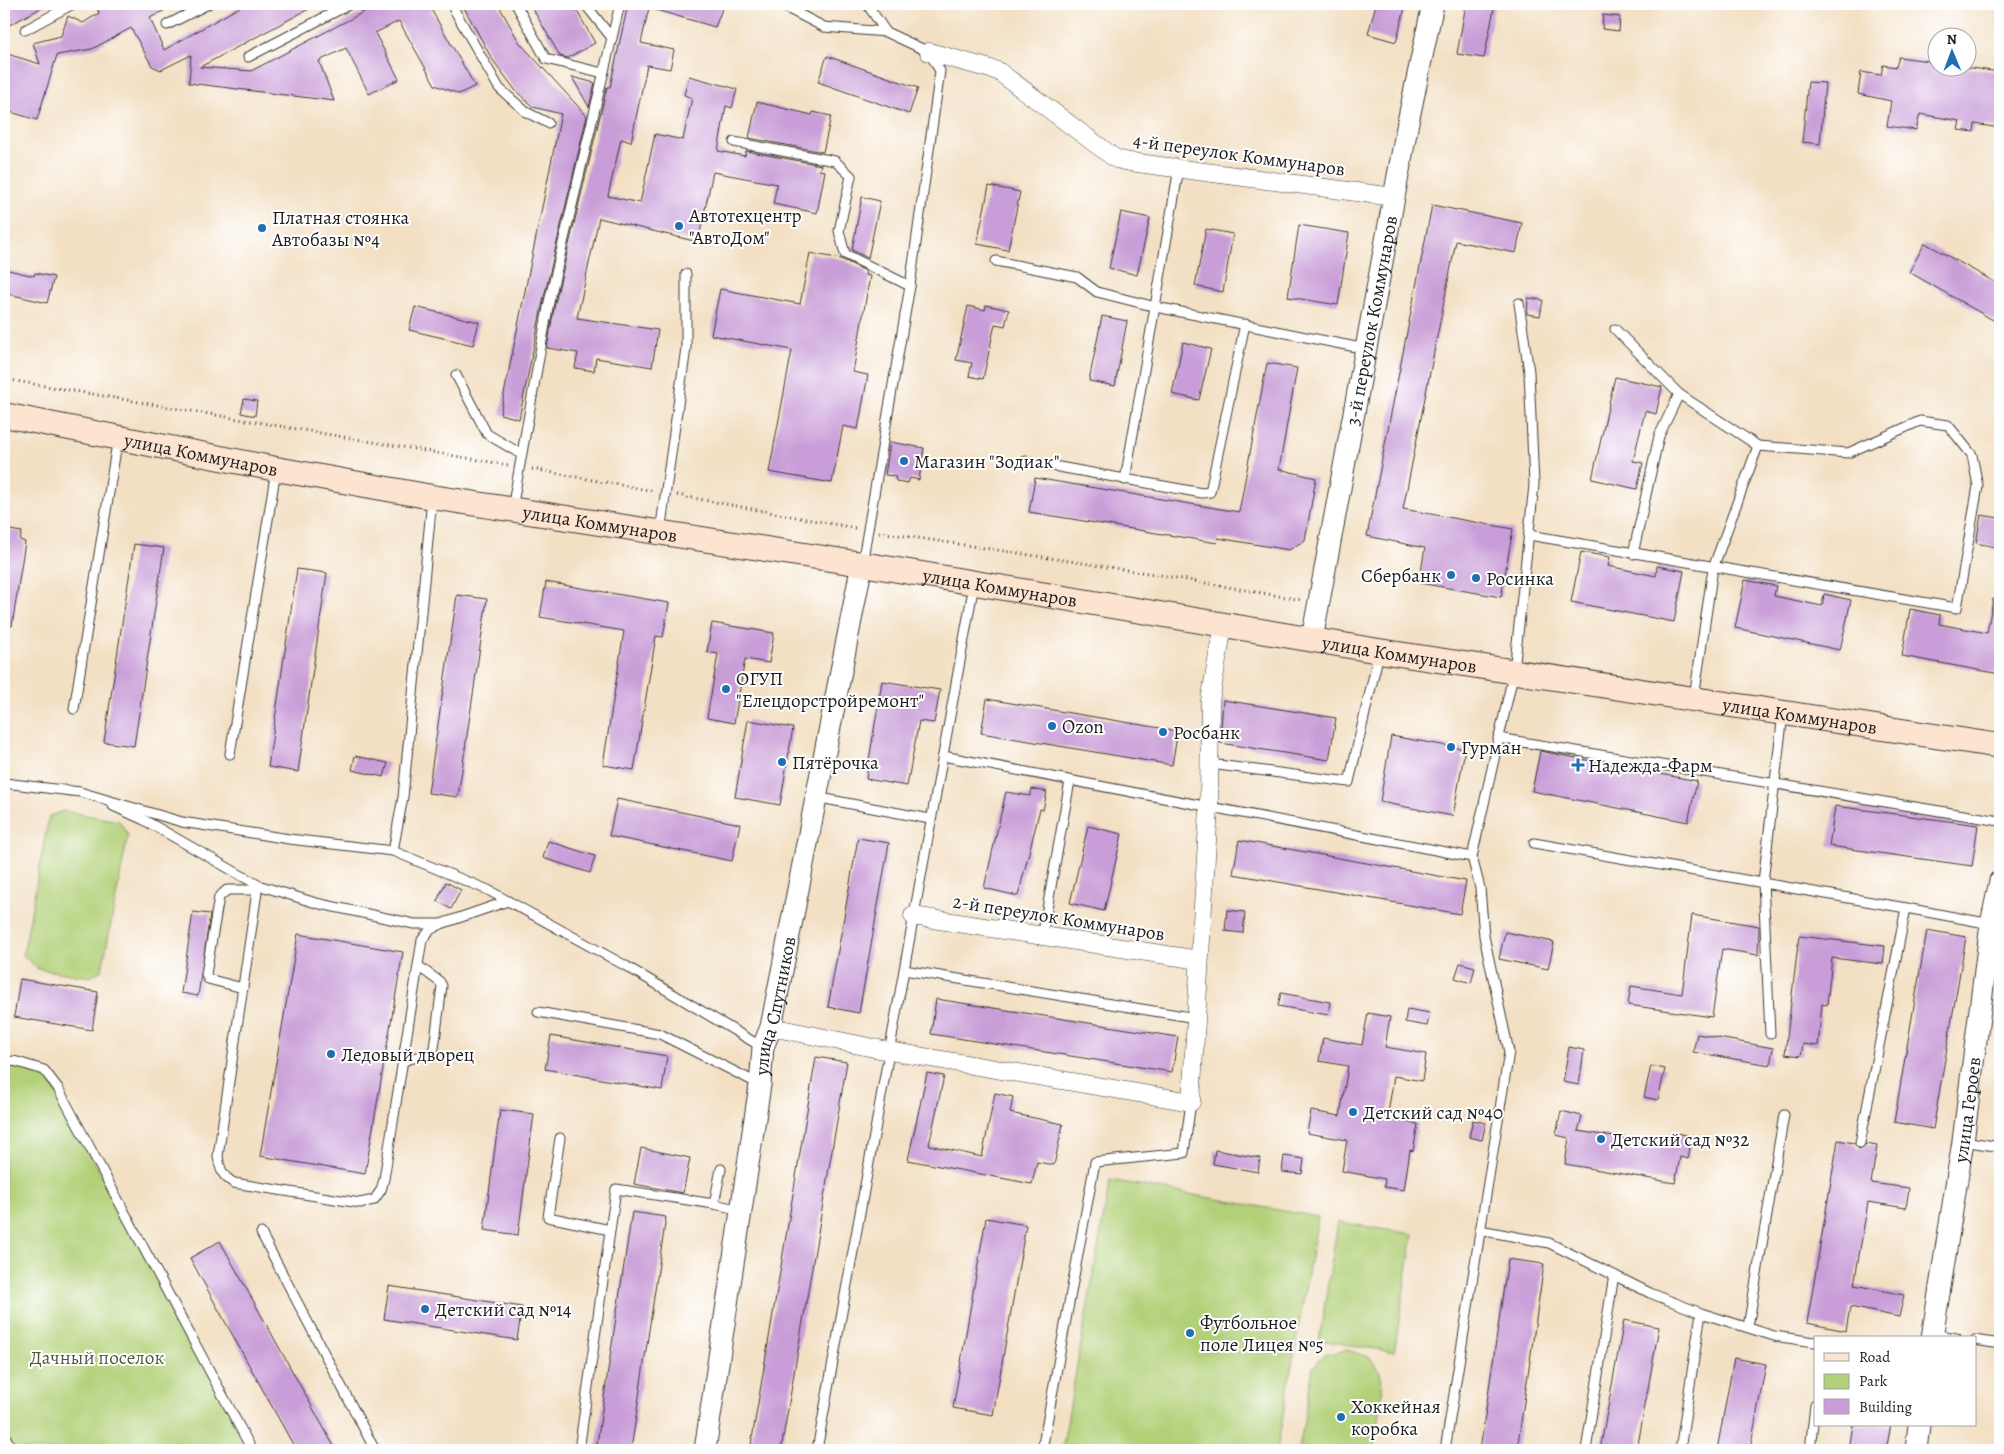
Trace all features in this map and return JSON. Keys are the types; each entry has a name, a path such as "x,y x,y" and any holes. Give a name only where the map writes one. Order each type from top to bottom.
{"main road":[{"name":"улица Коммунаров","path":"4,415 276,469 432,497 862,564 1223,626 1312,639 1379,652 1694,698 1783,714 2000,746"}],"street":[{"name":"3-й переулок Коммунаров","path":"1312,639 1394,197 1433,4"},
{"name":"4-й переулок Коммунаров","path":"928,52 998,71 1116,158 1130,162 1394,197"},
{"name":"улица Спутников","path":"706,1450 760,1085 763,1047 771,1027 862,564"},
{"path":"771,1027 889,1051 1191,1102 1209,808 1210,701 1223,626"},
{"name":"улица Героев","path":"1932,1336 1964,1141 1992,924 2000,881"},
{"name":"2-й переулок Коммунаров","path":"913,916 1199,960"},
{"path":"1916,1450 1919,1426"}],"lane":[{"path":"25,30 73,4"},
{"path":"167,25 208,4"},
{"path":"248,57 350,4"},
{"path":"451,4 499,88 526,112 548,122"},
{"path":"516,4 546,59 603,74"},
{"path":"585,4 612,38"},
{"path":"512,510 549,302 620,4"},
{"path":"779,4 824,27 886,32 928,52 940,72 910,286 862,564"},
{"path":"867,4 886,32"},
{"path":"734,142 835,161 851,176 839,231 845,254 910,286"},
{"path":"1125,480 1179,168"},
{"path":"996,261 1077,276 1097,292 1156,307 1366,349"},
{"path":"660,532 686,348 686,274"},
{"path":"1445,1450 1509,1052 1484,936 1480,888 1472,857 1514,671 1534,485 1529,372 1519,302"},
{"path":"1026,461 1125,480 1210,492 1246,324"},
{"path":"1529,535 1713,568 1957,608 1978,486 1972,455 1948,425 1920,421 1848,453 1758,446 1679,394 1615,329"},
{"path":"456,375 487,434 521,454"},
{"path":"1633,554 1659,436 1679,394"},
{"path":"74,709 118,437"},
{"path":"1694,698 1713,568 1758,446"},
{"path":"230,754 276,469"},
{"path":"393,851 404,796 432,497"},
{"path":"817,1450 974,584"},
{"path":"1210,764 1349,782 1379,652"},
{"path":"1770,1034 1763,882 1783,714"},
{"path":"1498,738 2000,821"},
{"path":"943,756 1472,857"},
{"path":"1042,937 1070,781"},
{"path":"4,783 80,792 182,822 288,839 393,851 488,890 626,966 763,1047"},
{"path":"80,792 144,820 258,888 414,924 441,924"},
{"path":"815,796 930,819"},
{"path":"1534,843 1992,924"},
{"path":"258,888 218,1156 222,1173 225,1178 234,1183 360,1204 374,1200 382,1190 422,940 430,930 441,924 508,901"},
{"path":"243,988 208,979 206,974 219,897 228,890 258,888"},
{"path":"1860,1143 1906,908"},
{"path":"403,1061 431,1053 434,1048 442,986 440,982 418,966"},
{"path":"904,970 1196,1018"},
{"path":"538,1012 660,1034 760,1085"},
{"path":"4,1063 14,1061 44,1070 58,1088 252,1450"},
{"path":"1042,1450 1095,1162 1184,1153 1191,1102"},
{"path":"1748,1327 1784,1115"},
{"path":"560,1138 548,1217 610,1230"},
{"path":"1964,1141 2000,1147"},
{"path":"714,1204 721,1168"},
{"path":"579,1450 616,1189 741,1210"},
{"path":"1480,1230 1549,1243 1614,1275 1701,1313 1774,1336 1814,1342"},
{"path":"261,1233 375,1450"},
{"path":"1586,1450 1614,1275"},
{"path":"1680,1450 1701,1313"},
{"path":"1976,1340 2000,1344"},
{"path":"1810,1450 1814,1414"},
{"path":"4,1434 12,1450"}],"green space":[{"path":"64,811 119,821 128,835 102,970 90,977 38,969 23,955 49,816"},
{"name":"Дачный поселок","path":"4,1063 44,1070 252,1450 4,1450"},
{"name":"Футбольное поле Лицея №5","path":"1110,1180 1318,1217 1277,1450 1062,1450"},
{"path":"1338,1222 1413,1234 1394,1352 1319,1340"},
{"name":"Хоккейная коробка","path":"1347,1350 1364,1355 1372,1360 1378,1368 1381,1378 1380,1416 1373,1450 1299,1450 1313,1367 1324,1355"}],"building":[{"path":"14,4 48,4 4,28 4,10"},
{"path":"96,4 176,4 150,18 164,50 245,4 318,4 200,67 251,71 379,4 428,4 475,86 459,94 435,85 399,21 375,33 399,79 369,94 346,48 319,61 334,101 189,83 191,55 161,70 152,66 131,28 92,49 57,55 37,120 4,110 4,53 40,64 33,43 61,36 68,16 83,23 99,13"},
{"path":"462,4 498,4 519,42 587,116 543,301 519,419 500,414 561,114 533,107 516,91 492,59"},
{"path":"530,4 573,4 595,43 568,58 560,56"},
{"path":"628,4 724,4 715,27 649,8 641,43 674,50 670,69 647,65 631,142 621,139 608,196 640,203 655,134 683,140 692,98 684,95 689,76 737,89 732,108 726,106 718,151 745,156 746,151 821,165 819,170 825,171 817,213 773,204 777,184 713,172 698,242 599,218 577,318 658,330 652,367 596,358 594,371 575,368 578,353 547,348 555,303 607,87 610,87"},
{"path":"1376,4 1406,4 1396,42 1368,34"},
{"path":"1466,4 1495,4 1484,58 1457,54"},
{"path":"1603,15 1620,17 1619,31 1602,29"},
{"path":"827,56 918,88 909,114 818,82"},
{"path":"1899,57 1926,61 1926,78 1976,78 1976,69 2000,72 2000,128 1975,124 1974,132 1958,130 1960,121 1920,114 1916,130 1887,126 1891,101 1858,94 1861,72 1881,75 1883,65 1896,67"},
{"path":"572,77 595,83 589,107"},
{"path":"1808,82 1825,83 1820,144 1802,142"},
{"path":"757,102 812,115 813,112 831,116 823,152 749,138"},
{"path":"989,186 1020,192 1008,250 977,244"},
{"path":"862,197 880,201 868,258 852,250"},
{"path":"1432,205 1522,223 1516,253 1456,241 1403,509 1513,529 1501,597 1419,583 1425,548 1367,536"},
{"path":"1121,212 1150,218 1137,275 1109,268"},
{"path":"1299,225 1349,233 1338,305 1288,297"},
{"path":"1206,229 1233,234 1223,292 1195,286"},
{"path":"1925,243 2000,285 2000,324 1909,272"},
{"path":"810,253 841,259 866,271 865,275 870,276 853,372 868,375 858,429 843,426 832,483 769,472 792,350 711,335 720,289 800,304"},
{"path":"4,269 34,276 35,273 54,277 47,303 4,293"},
{"path":"1528,298 1543,300 1540,316 1527,314"},
{"path":"986,305 1009,310 1005,326 995,324 983,379 969,376 972,363 956,360 968,306 985,310"},
{"path":"415,307 479,322 473,345 409,330"},
{"path":"1102,316 1127,321 1115,386 1089,381"},
{"path":"1183,342 1211,349 1199,400 1172,394"},
{"path":"1267,363 1297,368 1279,469 1316,478 1305,540 1289,550 1218,538 1217,543 1029,512 1035,478 1239,512"},
{"path":"1615,377 1662,387 1656,414 1645,411 1633,461 1643,463 1637,489 1592,479"},
{"path":"244,399 257,401 255,416 241,413"},
{"name":"Магазин \"Зодиак\"","path":"890,442 924,448 919,480 910,478 908,483 896,481 895,476 885,475"},
{"path":"1981,515 2000,518 2000,548 1976,543"},
{"path":"4,529 22,532 20,540 25,542 12,626 4,625"},
{"path":"134,544 164,548 134,746 104,742"},
{"path":"1581,552 1610,557 1608,566 1656,576 1657,566 1684,571 1674,622 1571,602"},
{"path":"297,569 327,573 298,772 268,767"},
{"path":"1745,580 1776,586 1774,596 1822,606 1824,594 1851,600 1840,650 1735,628"},
{"path":"546,582 669,603 663,637 656,636 634,770 603,765 624,631 540,617"},
{"path":"457,595 487,599 458,797 428,793"},
{"path":"1993,599 2000,600 2000,674 1902,656 1910,609 1940,615 1939,624 1987,633"},
{"path":"712,623 774,633 769,663 745,659 734,723 707,718 718,654 707,652"},
{"path":"882,681 940,690 934,723 919,721 907,786 866,779"},
{"path":"987,699 1178,731 1172,765 981,733"},
{"path":"1223,700 1336,718 1329,760 1220,743"},
{"path":"748,720 793,728 780,805 735,797"},
{"path":"1391,736 1465,749 1453,816 1380,802"},
{"path":"1540,751 1697,781 1688,822 1532,791"},
{"path":"355,756 388,763 384,777 352,770"},
{"path":"1032,789 1047,792 1043,810 1040,809 1018,896 984,888 1006,792 1030,796"},
{"path":"617,799 740,824 732,861 609,836"},
{"path":"1835,806 1978,825 1972,866 1829,846"},
{"path":"1088,826 1122,834 1104,911 1070,903"},
{"path":"858,838 889,843 859,1013 828,1007"},
{"path":"1239,840 1466,881 1460,914 1233,874"},
{"path":"548,841 595,856 590,873 543,858"},
{"path":"446,882 461,890 451,909 437,901"},
{"path":"1227,910 1245,912 1243,933 1225,931"},
{"path":"193,912 210,914 198,996 181,993"},
{"path":"1692,915 1759,926 1758,955 1722,949 1712,1017 1628,1005 1631,986 1682,994"},
{"path":"1927,930 1966,937 1933,1129 1894,1122"},
{"path":"1505,932 1554,942 1548,969 1499,959"},
{"name":"Ледовый дворец","path":"298,934 403,952 365,1174 260,1156"},
{"path":"1799,936 1885,946 1883,964 1832,958 1827,1005 1822,1004 1818,1046 1803,1044 1801,1056 1785,1054"},
{"path":"1460,963 1475,967 1471,983 1455,978"},
{"path":"20,979 98,992 92,1030 14,1017"},
{"path":"1281,993 1330,1002 1328,1015 1278,1006"},
{"path":"936,999 1178,1037 1172,1072 931,1034"},
{"path":"1407,1009 1430,1013 1427,1026 1405,1022"},
{"path":"1368,1013 1390,1017 1385,1047 1426,1054 1422,1081 1394,1076 1387,1119 1418,1124 1413,1151 1410,1150 1404,1190 1384,1187 1385,1179 1342,1171 1347,1140 1307,1133 1311,1111 1340,1116 1348,1066 1319,1061 1323,1038 1362,1045"},
{"path":"1697,1034 1773,1048 1770,1065 1693,1052"},
{"path":"551,1036 667,1056 662,1090 545,1069"},
{"path":"1569,1047 1584,1050 1579,1085 1563,1082"},
{"path":"816,1057 847,1062 781,1450 751,1445"},
{"path":"1651,1066 1665,1069 1658,1100 1644,1097"},
{"path":"927,1073 944,1076 929,1145 982,1157 995,1093 1013,1097 1010,1113 1063,1124 1054,1165 1037,1162 1032,1184 908,1160"},
{"path":"500,1110 534,1114 518,1235 484,1230"},
{"path":"1561,1111 1582,1116 1578,1131 1669,1146 1671,1132 1692,1136 1688,1159 1680,1157 1675,1183 1565,1164 1569,1138 1556,1135"},
{"path":"1473,1120 1486,1123 1482,1140 1469,1137"},
{"path":"1838,1140 1854,1143 1859,1149 1866,1144 1877,1146 1871,1183 1909,1188 1906,1208 1868,1202 1854,1285 1904,1295 1899,1317 1850,1307 1846,1331 1807,1323"},
{"path":"641,1148 690,1158 683,1193 634,1184"},
{"path":"1215,1150 1260,1158 1258,1172 1213,1164"},
{"path":"1284,1156 1304,1159 1302,1174 1282,1172"},
{"path":"632,1212 666,1217 631,1450 596,1450"},
{"path":"986,1218 1026,1225 993,1415 953,1408"},
{"path":"220,1241 336,1450 296,1450 190,1258"},
{"path":"1508,1259 1544,1264 1517,1450 1480,1450"},
{"path":"389,1286 522,1307 517,1340 384,1319"},
{"path":"1624,1320 1659,1327 1637,1450 1600,1450"},
{"path":"1734,1358 1766,1364 1750,1450 1717,1450"},
{"path":"1853,1426 1891,1426 1886,1450 1849,1450"}],"place":[{"name":"Автотехцентр \"АвтоДом\"","path":"679,226"},
{"name":"Платная стоянка Автобазы №4","path":"262,228"},
{"name":"Магазин \"Зодиак\"","path":"904,461"},
{"name":"Сбербанк","path":"1451,575"},
{"name":"Росинка","path":"1476,578"},
{"name":"ОГУП \"Елецдорстройремонт\"","path":"726,689"},
{"name":"Ozon","path":"1052,726"},
{"name":"Росбанк","path":"1163,732"},
{"name":"Гурман","path":"1451,747"},
{"name":"Пятёрочка","path":"782,762"},
{"name":"Надежда-Фарм","path":"1578,765"},
{"name":"Ледовый дворец","path":"331,1054"},
{"name":"Детский сад №40","path":"1353,1112"},
{"name":"Детский сад №32","path":"1601,1139"},
{"name":"Детский сад №14","path":"425,1309"},
{"name":"Футбольное поле Лицея №5","path":"1190,1333"},
{"name":"Хоккейная коробка","path":"1341,1417"}]}
